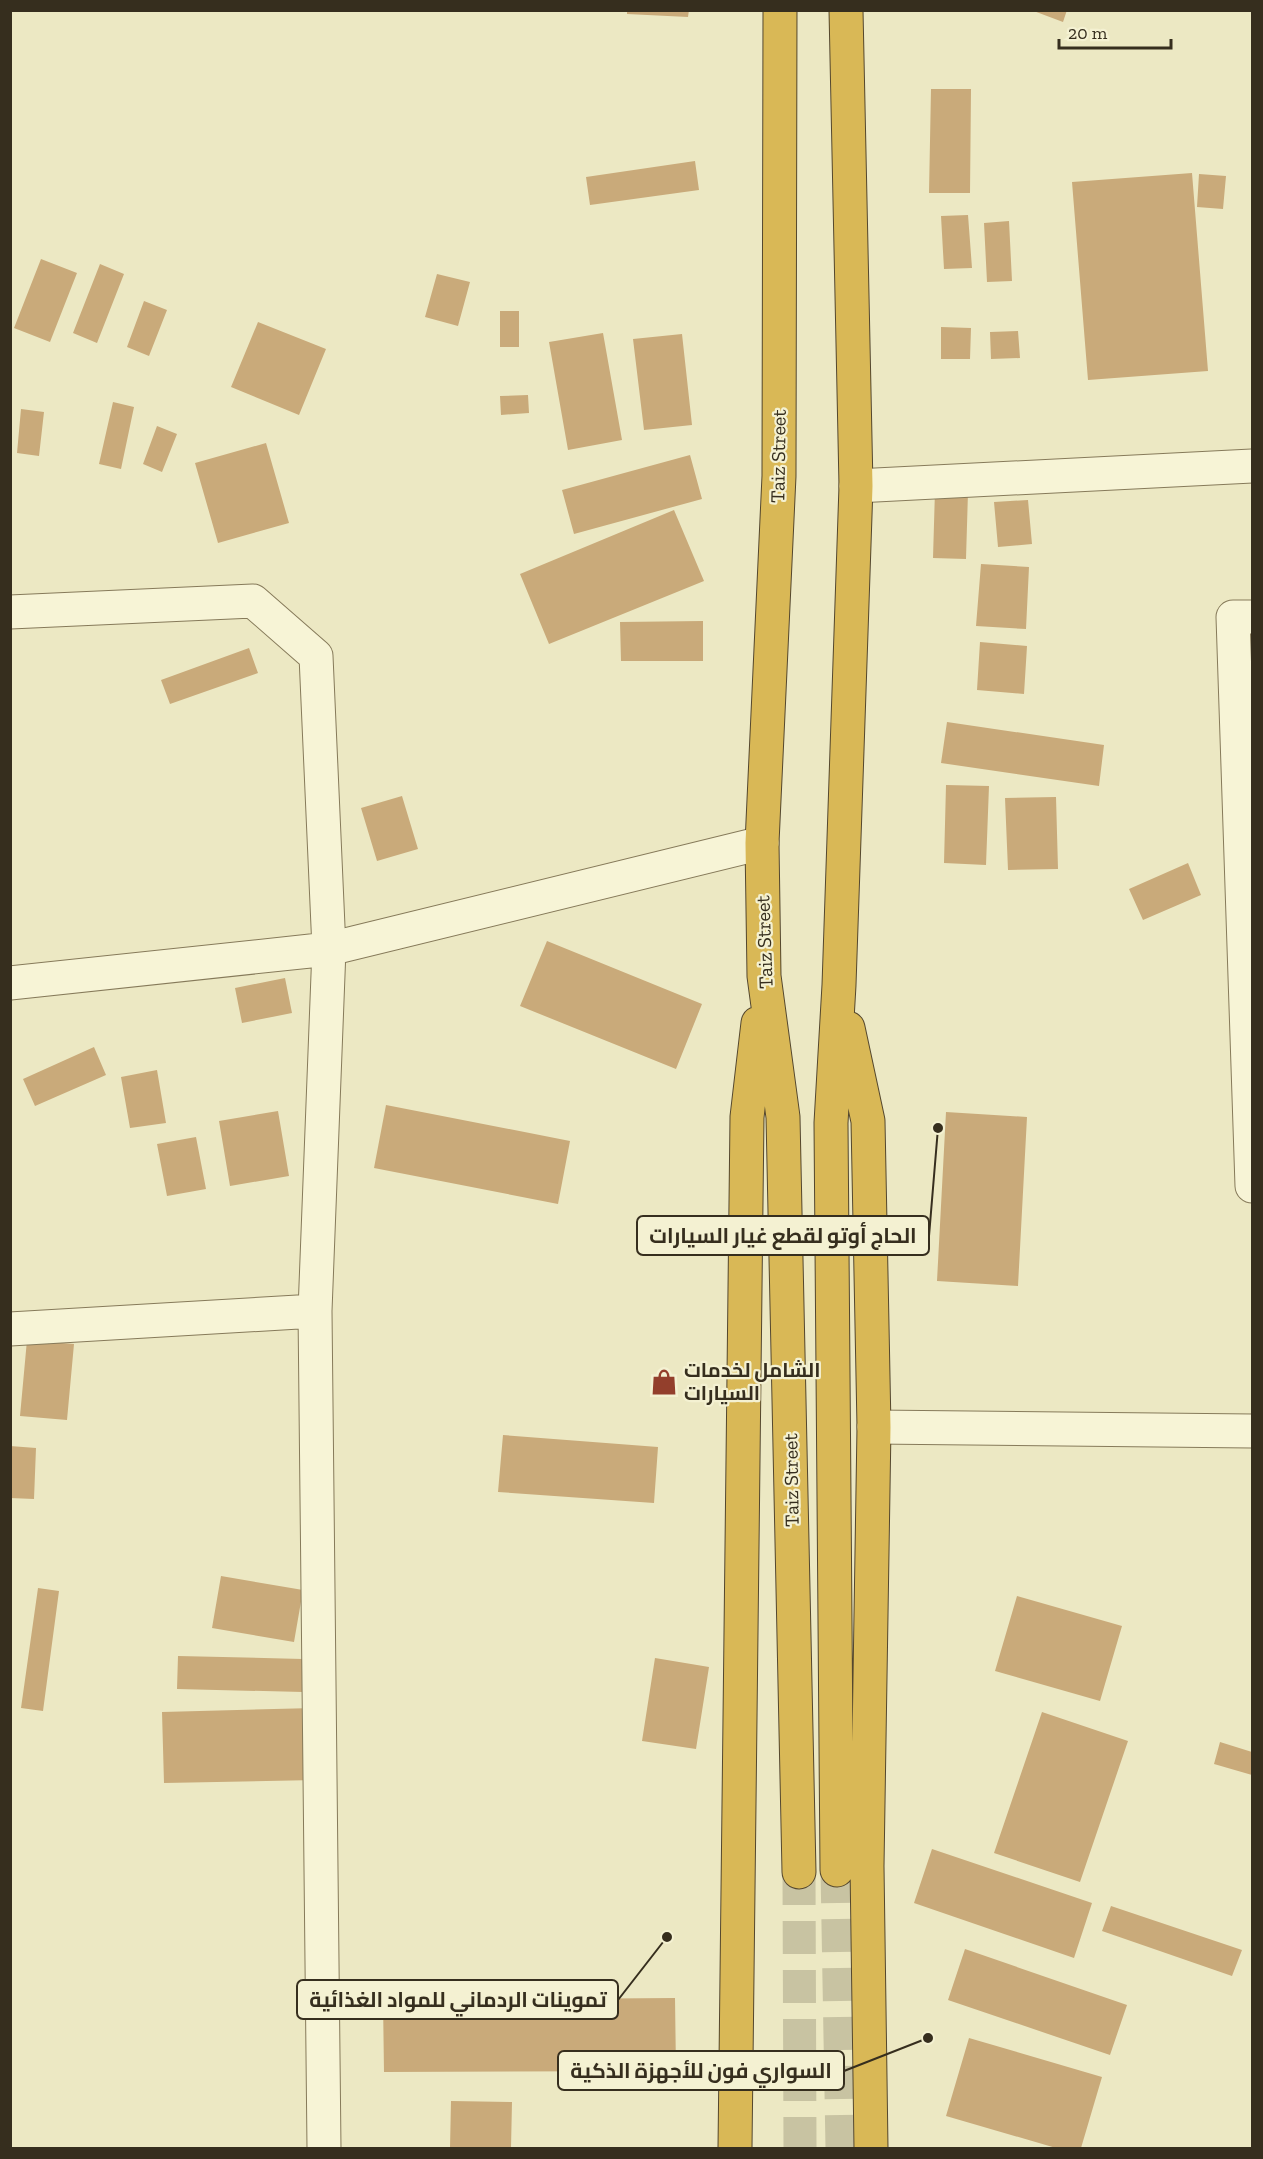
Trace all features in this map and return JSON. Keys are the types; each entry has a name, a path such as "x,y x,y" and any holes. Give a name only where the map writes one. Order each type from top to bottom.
{"highway":[{"name":"Taiz Street","path":"780,10 779,476 762,843 764,976 783,1117 799,1872"},
{"path":"837,1870 831,1123 839,985 856,486 846,10"},
{"path":"735,2148 747,1117 764,976"},
{"path":"839,985 868,1121 874,1427 867,1866 871,2148"}],"street":[{"path":"856,486 1252,466"},
{"path":"10,612 253,601 316,656 329,948 315,1311 324,2148"},
{"path":"1252,617 1233,617 1245,749 1252,1186"},
{"path":"10,983 329,948 762,843"},
{"path":"10,1329 315,1311"},
{"path":"874,1427 1252,1431"}],"building":[{"path":"627,10 689,10 688,17 627,14"},
{"path":"1031,10 1067,10 1063,22"},
{"path":"931,89 971,89 970,193 929,193"},
{"path":"695,161 699,190 590,205 586,177"},
{"path":"1192,173 1208,371 1088,380 1072,182"},
{"path":"1199,174 1226,176 1223,209 1197,207"},
{"path":"968,215 972,268 944,269 941,216"},
{"path":"1009,221 1012,281 987,282 984,223"},
{"path":"41,259 77,273 50,342 14,328"},
{"path":"100,264 124,274 97,343 73,333"},
{"path":"437,274 470,282 458,326 425,317"},
{"path":"144,301 167,310 149,356 127,347"},
{"path":"500,311 519,311 519,347 500,347"},
{"path":"258,322 326,349 299,415 231,387"},
{"path":"941,327 971,328 970,359 941,359"},
{"path":"1018,331 1020,358 991,359 990,332"},
{"path":"603,333 622,440 568,450 549,342"},
{"path":"682,334 692,425 644,430 633,339"},
{"path":"528,395 529,413 501,415 500,396"},
{"path":"113,402 134,407 121,469 99,464"},
{"path":"21,409 44,412 39,456 17,453"},
{"path":"157,426 177,434 162,472 143,464"},
{"path":"266,443 289,523 218,543 195,463"},
{"path":"690,455 702,499 574,534 562,490"},
{"path":"935,490 968,492 966,559 933,558"},
{"path":"1028,500 1032,544 998,547 994,502"},
{"path":"674,510 704,581 549,644 520,574"},
{"path":"981,564 1029,567 1026,629 976,626"},
{"path":"703,621 703,661 621,661 620,622"},
{"path":"980,642 1027,646 1024,694 977,690"},
{"path":"249,648 258,673 170,704 161,680"},
{"path":"947,722 1104,745 1099,786 941,763"},
{"path":"946,785 989,786 986,865 944,863"},
{"path":"402,796 418,849 377,861 361,808"},
{"path":"1056,797 1058,869 1008,870 1005,798"},
{"path":"1188,863 1201,895 1143,920 1129,889"},
{"path":"547,941 702,1004 676,1069 520,1006"},
{"path":"285,978 292,1013 242,1023 235,988"},
{"path":"94,1047 106,1075 35,1106 23,1079"},
{"path":"157,1070 166,1123 130,1128 121,1077"},
{"path":"386,1105 570,1141 558,1204 374,1168"},
{"path":"278,1111 289,1176 230,1186 219,1121"},
{"path":"946,1112 1027,1117 1018,1286 937,1281"},
{"path":"196,1137 206,1189 167,1196 157,1144"},
{"path":"27,1340 74,1344 67,1420 20,1416"},
{"path":"503,1435 658,1447 654,1503 498,1492"},
{"path":"10,1446 36,1448 34,1499 10,1498"},
{"path":"221,1576 303,1590 294,1642 212,1628"},
{"path":"38,1588 59,1591 43,1711 21,1708"},
{"path":"1017,1596 1122,1626 1100,1701 995,1671"},
{"path":"178,1656 303,1659 303,1692 177,1689"},
{"path":"655,1658 709,1667 696,1749 642,1741"},
{"path":"314,1708 316,1780 164,1783 162,1712"},
{"path":"1042,1712 1128,1741 1080,1882 994,1853"},
{"path":"1220,1742 1252,1752 1252,1775 1214,1764"},
{"path":"932,1849 1092,1903 1074,1958 914,1903"},
{"path":"1111,1906 1242,1950 1232,1976 1102,1931"},
{"path":"965,1949 1127,2005 1110,2055 948,2000"},
{"path":"675,1998 676,2071 384,2072 383,2000"},
{"path":"969,2038 1102,2077 1081,2148 1056,2148 946,2116"},
{"path":"451,2101 512,2102 511,2148 450,2148"}],"tunnel":[{"path":"837,1870 842,2148"},
{"path":"799,1872 800,2148"}],"place":[{"name":"الحاج أوتو لقطع غيار السيارات","path":"938,1128"},
{"name":"الشامل لخدمات السيارات","path":"664,1382"},
{"name":"تموينات الردماني للمواد الغذائية","path":"667,1937"},
{"name":"السواري فون للأجهزة الذكية","path":"928,2038"}]}
